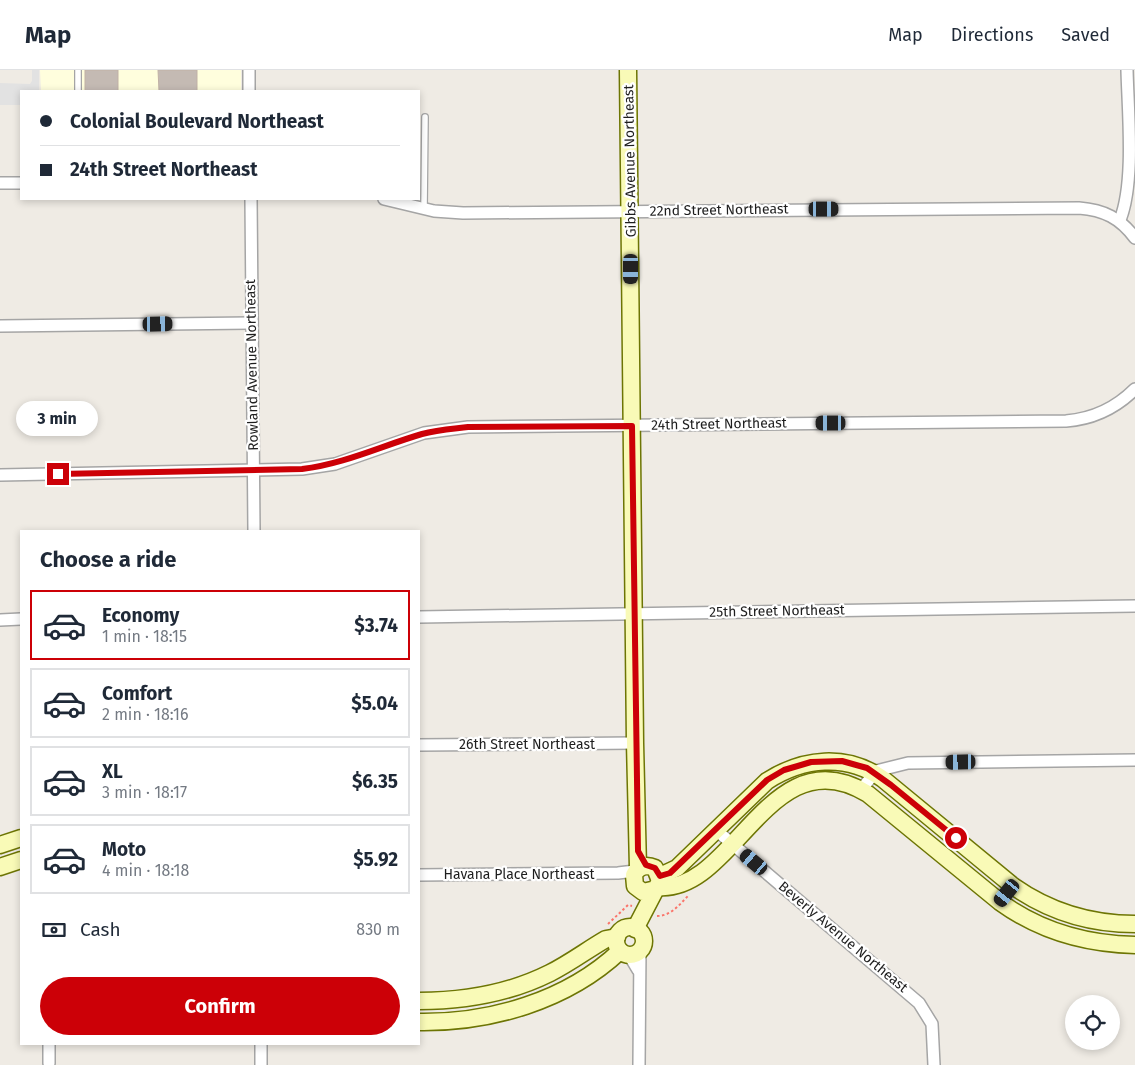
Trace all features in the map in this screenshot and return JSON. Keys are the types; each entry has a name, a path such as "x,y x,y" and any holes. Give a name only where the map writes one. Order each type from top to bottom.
{"street":[{"path":"249,70 249,90"},
{"name":"Gibbs Avenue Northeast","path":"628,70 633,613 638,851 634,872"},
{"path":"1120,220 1127,199 1129,178 1127,70"},
{"path":"0,183 20,183"},
{"name":"Rowland Avenue Northeast","path":"250,200 254,530"},
{"name":"22nd Street Northeast","path":"388,200 424,208 463,213 1056,207 1090,209 1111,215 1120,220 1135,238"},
{"path":"0,326 251,323"},
{"name":"24th Street Northeast","path":"0,475 302,469 335,464 399,441 443,430 468,427 1066,421 1090,417 1108,409 1135,389"},
{"name":"25th Street Northeast","path":"420,616 1135,606"},
{"path":"0,620 20,620"},
{"name":"26th Street Northeast","path":"420,745 635,743"},
{"path":"861,790 874,773 888,767 913,763 1135,760"},
{"path":"420,1022 448,1021 499,1014 538,1001 583,979 625,939 655,886 674,871 767,780 793,767 811,762 842,761 864,767 874,773 1013,886 1044,905 1080,918 1110,924 1135,924"},
{"path":"655,886 655,868 634,872 638,889 655,886 669,888 690,881 732,844 777,799 794,788 811,783 831,782 861,790 1000,902 1022,916 1061,934 1092,942 1135,945"},
{"name":"Beverly Avenue Northeast","path":"716,830 919,1003 932,1024 934,1065"},
{"path":"0,845 20,838"},
{"path":"0,867 20,860"},
{"name":"Havana Place Northeast","path":"420,875 634,872"},
{"path":"1000,902 1013,886"},
{"path":"420,1001 486,995 530,981 572,960 606,939 625,939"},
{"path":"625,939 638,970 640,1065"},
{"path":"446,1000 448,1021"},
{"path":"49,1045 49,1063"},
{"path":"261,1045 261,1065"}],"lane":[{"path":"78,70 78,90"},
{"path":"424,208 425,117"}],"path":[{"path":"625,939 628,904"}],"shaded area":[{"path":"32,70 39,70 39,90 20,90 20,105 0,105 0,83 30,84 32,81"},
{"path":"40,70 241,70 241,90 41,90"}],"building":[{"path":"85,70 118,70 118,90 85,90"},
{"path":"158,70 197,70 197,90 159,90"}],"route":[{"path":"58,474 302,469 335,464 424,433 443,430 468,427 632,426 634,725 638,851 646,865 655,868 660,876 670,873 767,780 784,770 802,764 831,760 867,768 956,838"}]}
